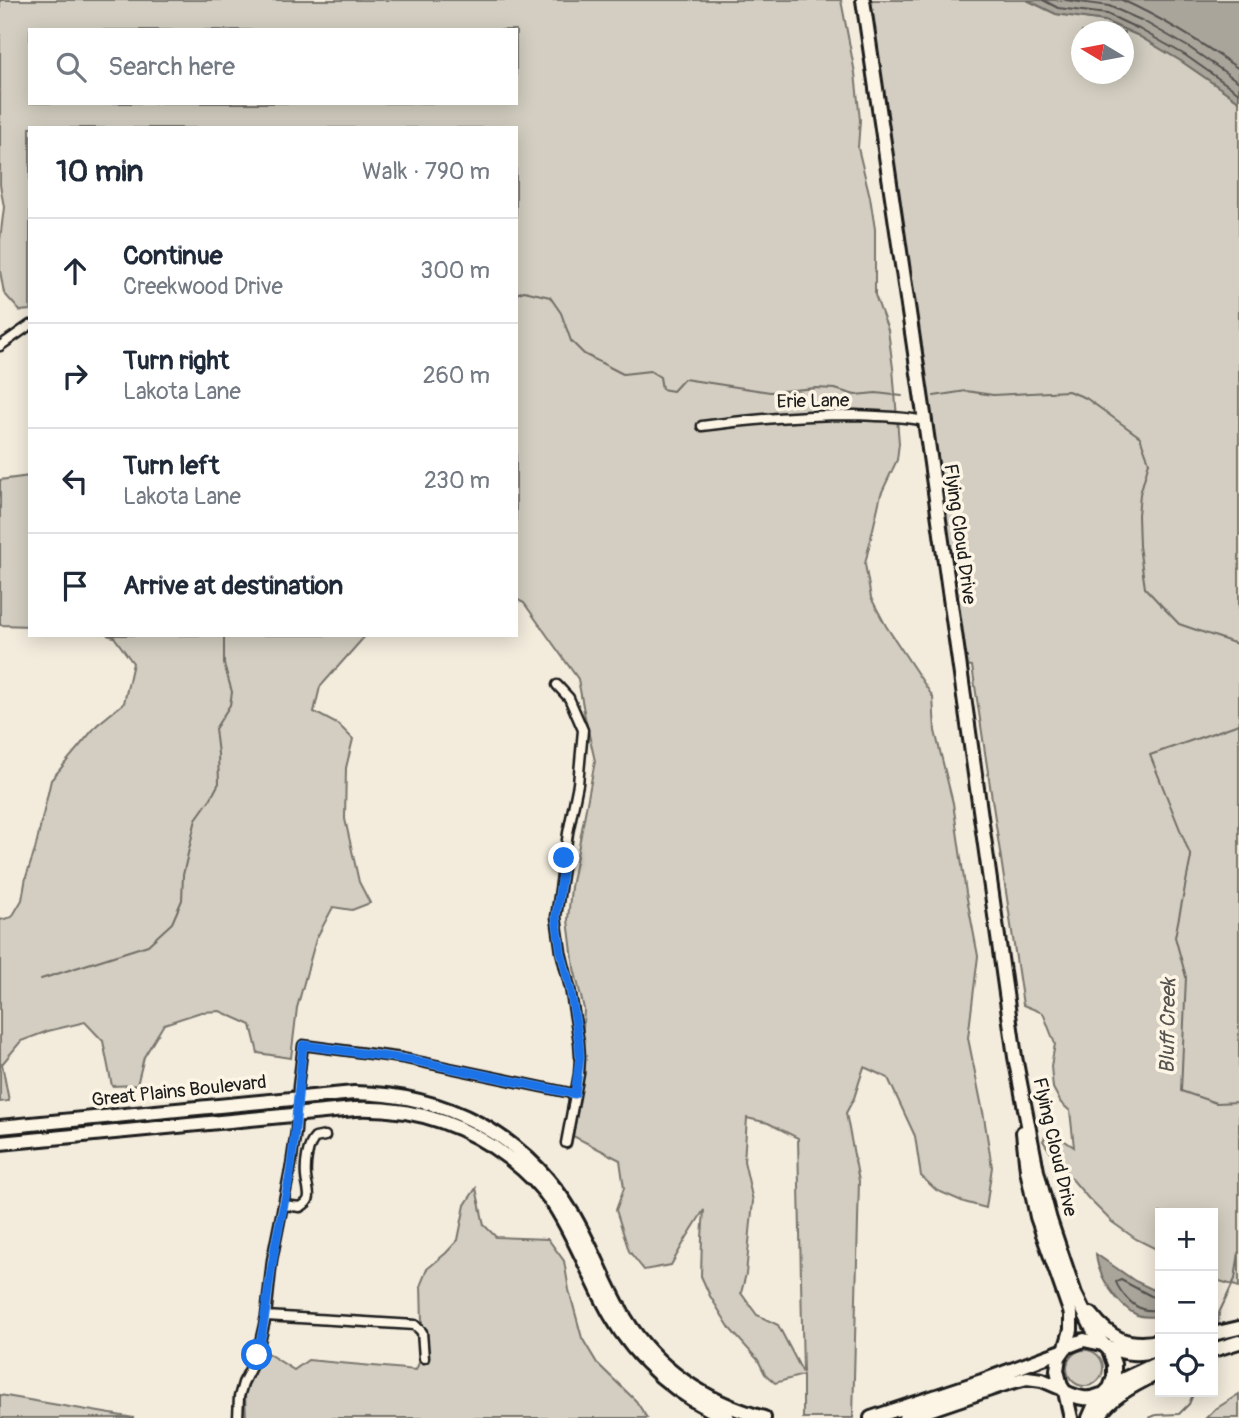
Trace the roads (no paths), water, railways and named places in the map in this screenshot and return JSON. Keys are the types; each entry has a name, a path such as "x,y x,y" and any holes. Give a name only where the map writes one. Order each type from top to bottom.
{"main road":[{"name":"Flying Cloud Drive","path":"863,0 1018,1073 1032,1194 1041,1230 1071,1314 1071,1330 1057,1370 1071,1418"},
{"name":"Flying Cloud Drive","path":"1018,1073 1041,1187 1075,1294 1096,1336 1113,1359 1115,1368 1113,1381 1093,1405 1089,1418"},
{"name":"Great Plains Boulevard","path":"0,1127 354,1093 400,1096 451,1111 497,1134 535,1165 560,1195 577,1221 625,1318 660,1362 701,1393 764,1418"},
{"name":"Great Plains Boulevard","path":"0,1143 355,1109 395,1110 450,1124 489,1143 529,1174 553,1203 611,1316 640,1356 683,1395 728,1418"},
{"path":"1061,1251 1084,1303 1106,1331 1118,1339 1132,1343 1155,1341"},
{"path":"1218,1332 1239,1328"},
{"path":"1218,1342 1239,1336"},
{"path":"871,1418 982,1381 1084,1340 1092,1340 1130,1354 1155,1350"},
{"path":"1218,1348 1239,1342"},
{"path":"905,1418 1027,1378 1042,1380 1084,1399 1095,1398 1124,1379 1155,1364"},
{"path":"1098,1418 1114,1399 1155,1375"}],"street":[{"path":"0,346 28,327"},
{"name":"Erie Lane","path":"702,426 786,416 878,416 925,421"},
{"path":"557,685 569,698 583,730 578,784 556,917 579,1042 580,1065 566,1143"},
{"path":"237,1418 239,1397 257,1355 266,1316 272,1260 291,1165 303,1045 412,1060 575,1094"},
{"path":"284,1205 300,1207 307,1202 309,1195 306,1169 310,1143 316,1137 325,1136"},
{"path":"266,1316 415,1325 422,1332 424,1358"}],"water":[{"path":"1027,0 1239,0 1239,101 1181,61 1134,34 1134,21 1105,21 1056,14"},
{"path":"1096,1254 1135,1281 1155,1291 1155,1316 1137,1315 1123,1305 1104,1280"}],"waterway":[{"path":"518,293 524,291 550,297 561,313 571,341 584,354 623,374 650,371 660,377 662,389 673,391 684,379 770,392 816,388 835,389 855,395 876,393 902,396"},
{"path":"934,396 966,391 993,395 1068,391 1086,398 1140,437 1149,462 1140,494 1138,515 1145,588 1179,624 1239,647"},
{"path":"41,979 148,945 172,923 182,900 183,875 196,819 219,783 215,729 230,705 232,692 224,664 224,637"},
{"name":"Bluff Creek","path":"1239,724 1150,755 1191,857 1175,937 1186,977 1181,1091 1216,1103 1239,1102"},
{"name":"Bluff Creek","path":"1218,1329 1219,1313 1235,1279 1239,1252"},
{"name":"Bluff Creek","path":"1149,1418 1179,1414 1192,1397"}]}
